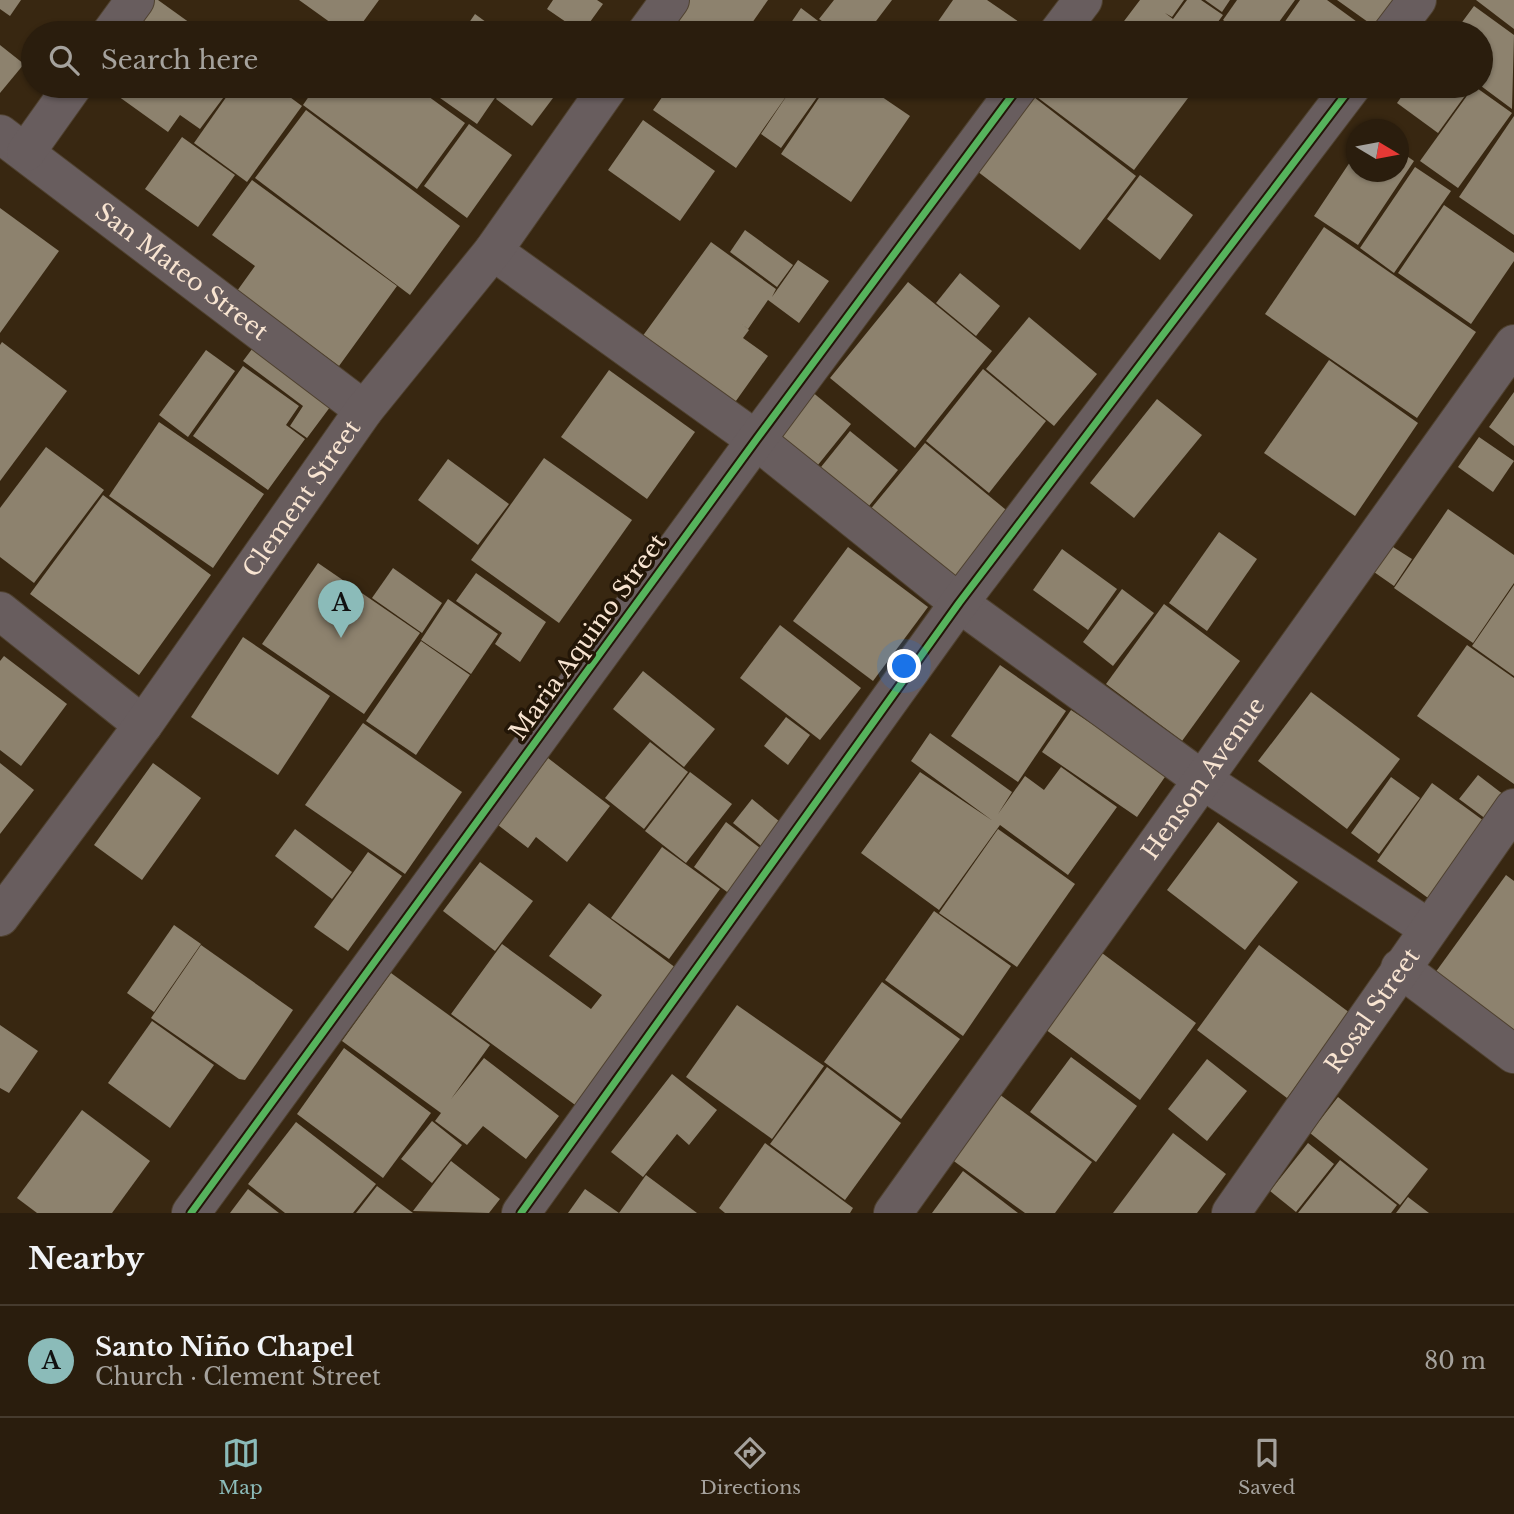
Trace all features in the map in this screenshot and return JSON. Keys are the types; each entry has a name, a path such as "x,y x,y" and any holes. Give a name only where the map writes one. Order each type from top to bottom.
{"street":[{"path":"120,21 135,0"},
{"path":"655,21 670,0"},
{"path":"1067,21 1083,0"},
{"path":"1401,21 1417,0"},
{"path":"13,143 61,98"},
{"name":"Clement Street","path":"0,917 143,725 363,410 493,251 601,98"},
{"name":"Maria Aquino Street","path":"191,1213 756,440 1010,98"},
{"path":"521,1213 959,603 1343,98"},
{"name":"San Mateo Street","path":"13,143 363,410"},
{"path":"493,251 756,440 959,603 1201,779 1428,928"},
{"name":"Henson Avenue","path":"893,1213 1514,344"},
{"path":"0,611 143,725"},
{"name":"Rosal Street","path":"1231,1213 1514,808"},
{"path":"1400,968 1514,1054"}],"building":[{"path":"0,0 21,0 10,16 0,9"},
{"path":"154,0 158,0 187,21 139,21"},
{"path":"299,0 379,0 364,21 328,21"},
{"path":"553,0 597,0 603,4 591,21 564,21 547,9"},
{"path":"688,0 768,0 753,21 673,21"},
{"path":"834,0 892,0 876,21 819,19"},
{"path":"953,0 987,0 1018,21 938,21"},
{"path":"1140,0 1184,0 1172,17 1165,13 1173,19 1187,0 1201,0 1223,15 1219,21 1124,21"},
{"path":"1205,0 1230,0 1222,12"},
{"path":"1237,0 1295,0 1280,21 1223,20"},
{"path":"1300,0 1327,0 1356,21 1285,21"},
{"path":"1337,0 1405,0 1390,21 1367,21"},
{"path":"1476,0 1514,0 1514,29"},
{"path":"1474,6 1514,35 1512,109 1493,95 1493,21 1463,21"},
{"path":"801,8 818,21 792,21"},
{"path":"475,14 485,21 470,21"},
{"path":"0,45 21,62 21,68 0,93"},
{"path":"121,98 223,98 200,129 180,115 168,132"},
{"path":"226,98 291,98 302,106 247,182 194,143"},
{"path":"308,98 431,98 465,123 417,189 303,105"},
{"path":"440,98 495,98 477,124"},
{"path":"497,98 553,98 532,126"},
{"path":"662,98 785,98 736,168 653,110"},
{"path":"785,98 816,98 781,148 761,134"},
{"path":"819,98 884,98 910,116 851,202 781,154"},
{"path":"1027,98 1035,98 1136,176 1080,250 973,168"},
{"path":"1038,98 1188,98 1134,170"},
{"path":"1401,98 1463,98 1438,133 1397,103"},
{"path":"1465,98 1491,98 1512,113 1458,188 1420,161"},
{"path":"306,110 460,226 410,295 255,178"},
{"path":"1514,116 1514,235 1459,197"},
{"path":"643,120 715,171 680,221 608,170"},
{"path":"469,124 512,155 467,218 424,186"},
{"path":"182,137 235,175 198,227 145,189"},
{"path":"1415,167 1451,191 1394,273 1360,248 1405,182 1409,182 1409,176"},
{"path":"1346,168 1346,182 1400,182 1358,245 1314,216"},
{"path":"1140,175 1193,215 1160,260 1107,219"},
{"path":"252,180 397,286 339,366 237,291 255,266 212,235"},
{"path":"1444,205 1514,253 1514,261 1471,324 1398,273"},
{"path":"0,208 59,251 0,333"},
{"path":"1324,227 1476,332 1417,418 1265,314"},
{"path":"745,230 793,265 777,287 730,252"},
{"path":"711,242 776,289 772,297 798,260 829,281 799,323 768,300 748,329 741,323 749,330 743,338 768,356 726,415 634,348"},
{"path":"960,273 1000,306 976,336 936,303"},
{"path":"908,282 992,351 915,448 830,378"},
{"path":"1029,317 1097,374 1054,426 986,369"},
{"path":"258,341 336,399 307,438 290,426 303,406 243,361"},
{"path":"2,342 67,391 0,481 0,345"},
{"path":"206,350 235,371 188,437 159,415"},
{"path":"1329,360 1418,423 1355,516 1264,453"},
{"path":"243,366 299,406 286,425 305,439 268,490 193,436"},
{"path":"983,369 1046,421 989,493 926,441"},
{"path":"609,370 695,432 647,499 561,437"},
{"path":"811,391 851,424 809,476 769,443"},
{"path":"1514,392 1514,446 1489,427"},
{"path":"1157,399 1202,435 1134,518 1090,483"},
{"path":"159,422 264,494 213,568 109,496"},
{"path":"850,431 898,470 861,516 813,477"},
{"path":"1479,437 1514,461 1493,492 1458,467"},
{"path":"925,443 1011,514 951,588 864,517"},
{"path":"46,447 104,490 34,583 0,557 0,508"},
{"path":"544,458 632,520 559,623 471,560"},
{"path":"448,459 509,504 478,545 418,500"},
{"path":"103,495 211,575 139,675 30,594"},
{"path":"1448,509 1514,555 1514,583 1473,643 1394,588"},
{"path":"1219,532 1257,559 1207,631 1169,603"},
{"path":"1382,540 1412,559 1394,586 1364,565"},
{"path":"848,547 928,607 873,681 793,621"},
{"path":"1062,549 1117,589 1088,630 1033,590"},
{"path":"318,563 420,633 364,714 262,644"},
{"path":"393,568 442,603 422,633 372,598"},
{"path":"476,573 546,622 520,662 495,644 502,633 456,601"},
{"path":"1514,585 1514,676 1472,646"},
{"path":"1122,589 1154,613 1113,666 1083,642"},
{"path":"448,599 498,634 471,674 421,640"},
{"path":"1164,604 1240,661 1182,741 1106,684"},
{"path":"780,625 861,688 820,740 740,678"},
{"path":"243,637 330,696 278,775 191,717"},
{"path":"421,641 470,675 416,755 366,721"},
{"path":"1467,645 1514,678 1514,784 1417,716"},
{"path":"4,656 67,704 21,766 0,750 0,661"},
{"path":"1000,665 1066,711 1018,782 951,736"},
{"path":"643,671 715,729 684,767 613,709"},
{"path":"1311,692 1400,759 1347,829 1258,761"},
{"path":"1071,710 1167,774 1137,817 1042,752"},
{"path":"786,717 810,735 788,765 764,746"},
{"path":"363,723 462,792 405,874 305,805"},
{"path":"930,733 1012,792 998,814 1025,776 1044,790 1061,767 1117,807 1068,875 1000,825 939,910 861,853 920,772 993,821 911,761"},
{"path":"650,742 688,772 644,829 605,798"},
{"path":"548,758 610,806 567,862 536,837 528,848 498,825"},
{"path":"0,763 34,790 0,834"},
{"path":"153,763 201,798 142,880 94,845"},
{"path":"690,772 732,804 686,863 645,831"},
{"path":"1478,775 1508,798 1490,822 1459,799"},
{"path":"1391,777 1420,798 1379,854 1351,833"},
{"path":"1432,783 1491,826 1435,903 1377,861"},
{"path":"752,799 785,826 766,850 733,823"},
{"path":"726,822 768,854 735,898 694,867"},
{"path":"1218,822 1298,882 1245,950 1167,890"},
{"path":"295,829 352,872 332,899 275,856"},
{"path":"998,829 1075,884 1017,967 939,913"},
{"path":"662,847 720,889 669,959 611,918"},
{"path":"368,852 402,876 348,951 314,927"},
{"path":"480,862 533,901 495,951 443,911"},
{"path":"1506,875 1514,881 1514,1048 1427,984"},
{"path":"589,903 676,968 582,1110 451,1014 502,944 591,1009 602,995 549,956"},
{"path":"934,911 1011,966 963,1036 885,980"},
{"path":"174,925 201,944 154,1012 127,993"},
{"path":"201,945 293,1010 245,1080 239,1079 151,1018"},
{"path":"1259,945 1350,1013 1287,1098 1197,1030"},
{"path":"1102,953 1196,1023 1140,1100 1045,1029"},
{"path":"391,973 490,1045 451,1099 484,1058 559,1116 526,1159 483,1126 467,1145 435,1121 441,1113 342,1041"},
{"path":"882,982 960,1039 901,1119 824,1062"},
{"path":"737,1005 824,1066 772,1139 686,1077"},
{"path":"152,1021 214,1065 170,1128 108,1083"},
{"path":"0,1025 38,1051 9,1093 0,1088"},
{"path":"344,1048 431,1113 383,1178 297,1114"},
{"path":"1071,1057 1137,1106 1096,1162 1030,1112"},
{"path":"1207,1059 1247,1091 1207,1141 1168,1109"},
{"path":"827,1067 901,1123 845,1200 770,1144"},
{"path":"672,1074 717,1110 689,1145 677,1134 643,1177 611,1152"},
{"path":"999,1094 1092,1162 1055,1213 1025,1213 951,1159"},
{"path":"1338,1097 1428,1169 1400,1205 1310,1133"},
{"path":"82,1110 150,1161 112,1213 37,1213 17,1198"},
{"path":"432,1121 462,1145 432,1183 401,1159"},
{"path":"296,1122 376,1184 353,1213 285,1213 248,1184"},
{"path":"1173,1133 1226,1174 1197,1213 1113,1213"},
{"path":"765,1143 853,1208 850,1213 725,1213 719,1208"},
{"path":"1308,1143 1334,1164 1296,1212 1270,1191"},
{"path":"1340,1160 1397,1205 1391,1213 1298,1213"},
{"path":"451,1161 500,1199 489,1213 413,1211"},
{"path":"963,1171 1018,1213 932,1213"},
{"path":"646,1175 697,1213 619,1213"},
{"path":"377,1186 413,1213 356,1213"},
{"path":"248,1189 279,1213 230,1213"},
{"path":"585,1189 619,1213 568,1213"},
{"path":"1408,1197 1429,1213 1396,1213"}],"cycle path":[{"path":"191,1213 756,440 1010,98"},
{"path":"521,1213 959,603 1343,98"}],"place":[{"name":"Santo Niño Chapel","path":"341,638"}]}
